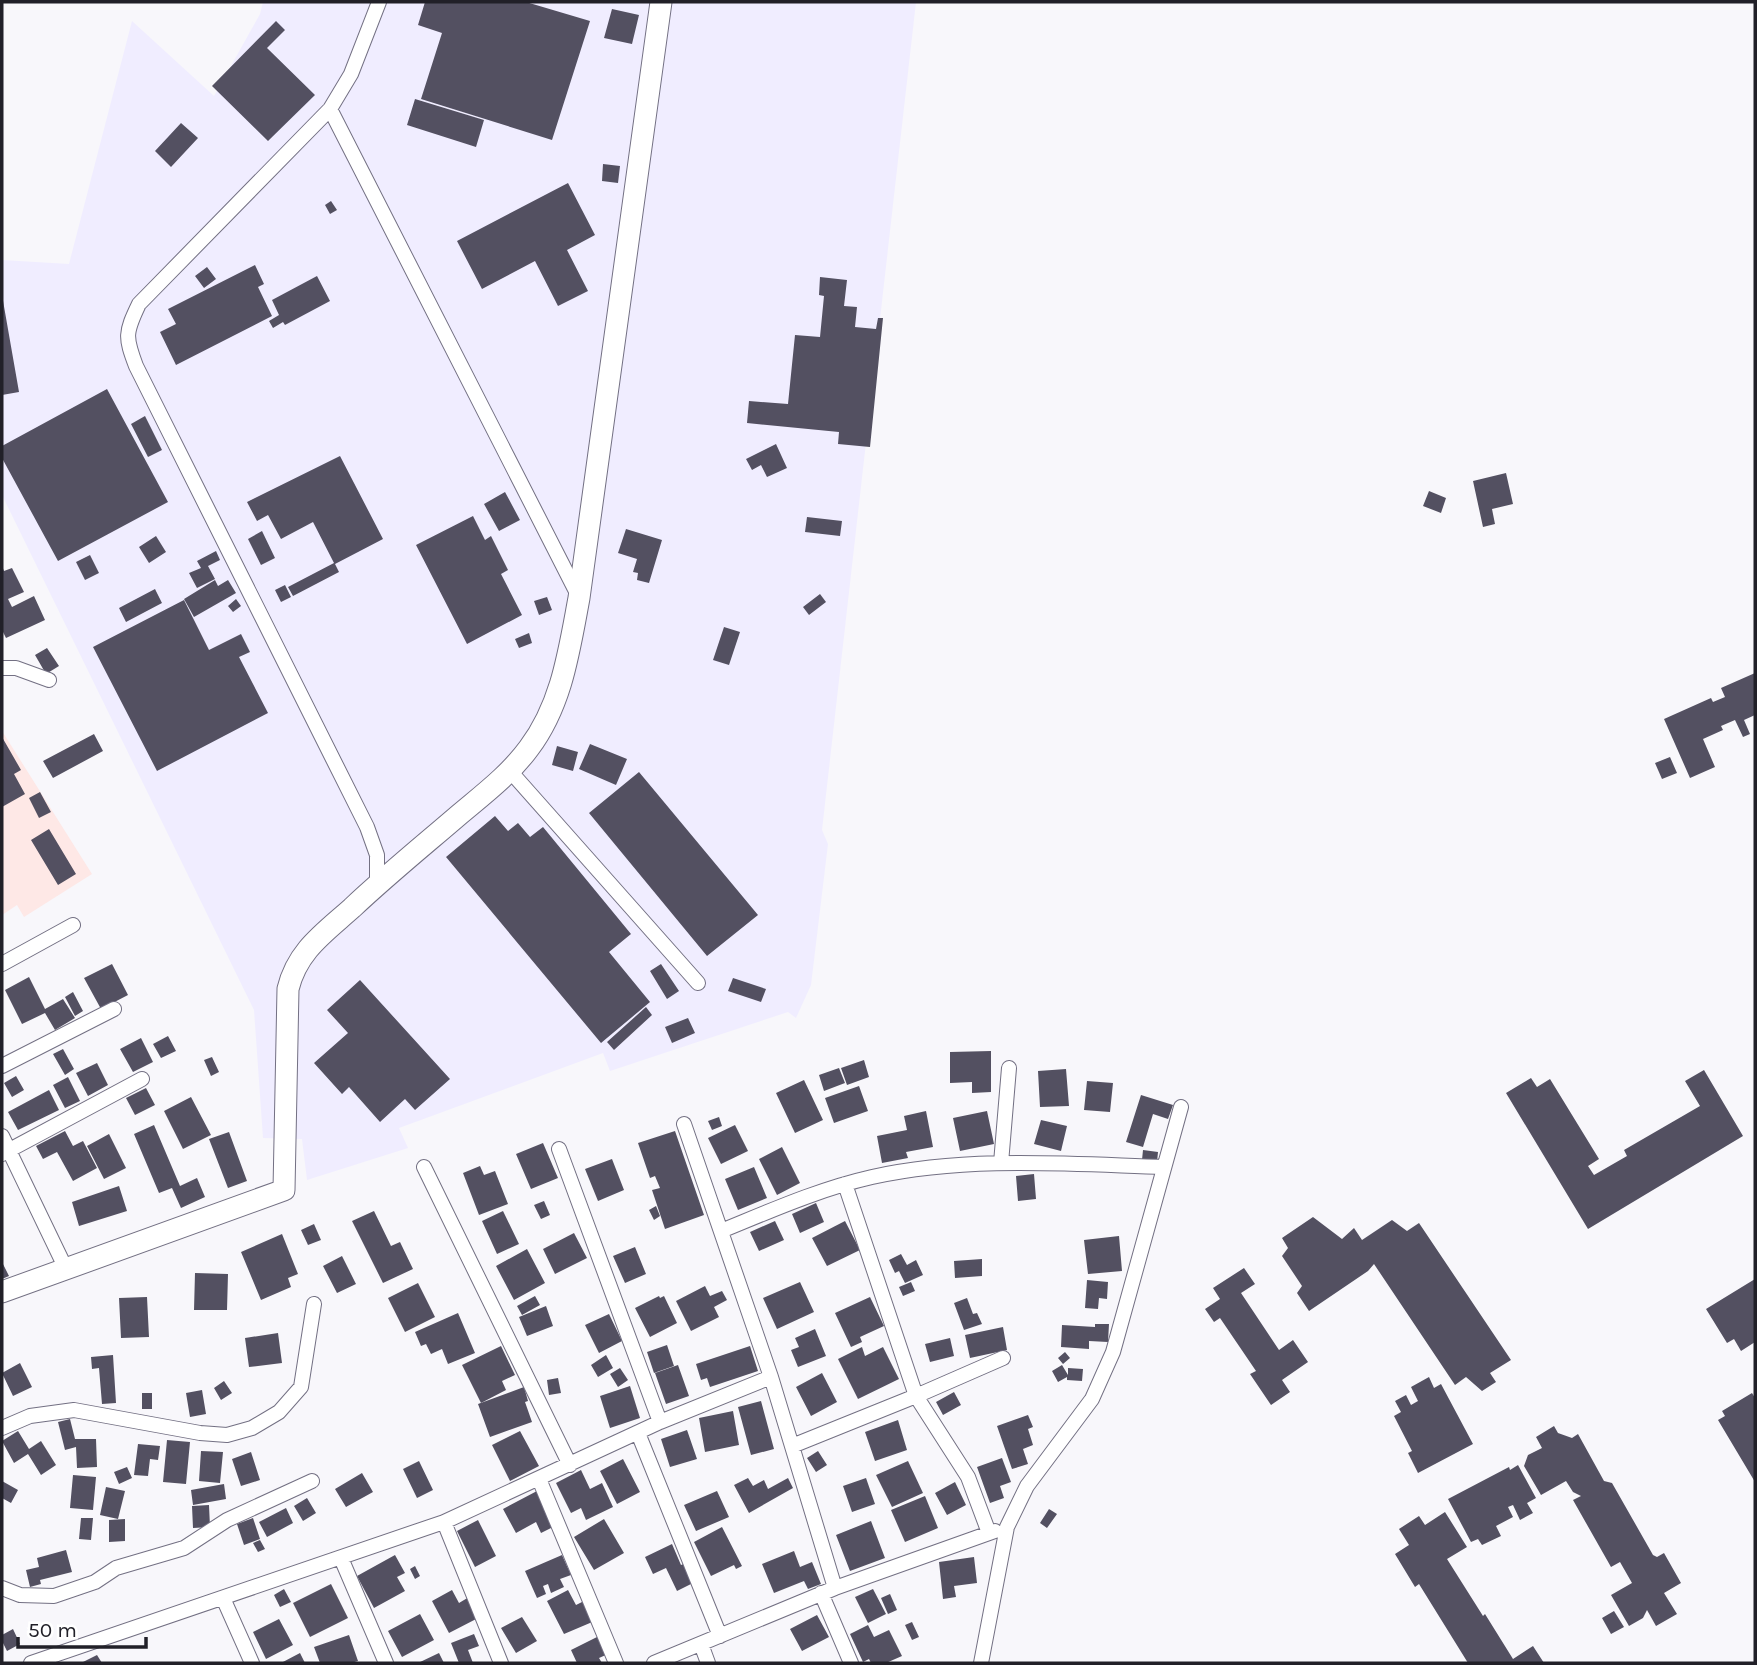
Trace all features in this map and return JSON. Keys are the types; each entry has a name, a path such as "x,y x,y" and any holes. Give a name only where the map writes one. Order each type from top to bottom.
{"street":[{"path":"377,884 377,855 367,827 136,366 128,343 129,326 139,304 330,109 351,74 379,2"},
{"path":"2,1292 284,1189 288,989 292,970 305,951 377,884 510,771 531,746 551,714 567,664 579,598 661,2"},
{"path":"330,109 579,598"},
{"path":"2,668 16,668 49,680"},
{"path":"510,771 698,983"},
{"path":"2,964 73,925"},
{"path":"2,1066 114,1009"},
{"path":"1001,1163 1009,1068"},
{"path":"5,1152 142,1079"},
{"path":"982,1663 1007,1527 1027,1486 1092,1399 1113,1352 1181,1107"},
{"path":"684,1124 771,1377 792,1446 828,1590 851,1663"},
{"path":"2,1136 5,1152 66,1269"},
{"path":"559,1149 660,1422"},
{"path":"721,1231 810,1195 845,1184 931,1167 1001,1163 1164,1167"},
{"path":"424,1167 570,1465"},
{"path":"845,1184 916,1396 968,1477 989,1534"},
{"path":"2,1428 30,1416 74,1410 200,1433 227,1435 252,1429 279,1412 301,1387 314,1304"},
{"path":"792,1446 1003,1358"},
{"path":"31,1663 444,1522 660,1422 771,1377"},
{"path":"638,1433 720,1636"},
{"path":"539,1479 616,1663"},
{"path":"2,1588 20,1595 54,1595 94,1582 116,1568 184,1548 227,1520 312,1481"},
{"path":"444,1522 501,1663"},
{"path":"654,1663 828,1590 1007,1527"},
{"path":"341,1558 386,1663"},
{"path":"223,1598 252,1663"},
{"path":"701,1644 708,1663"}],"shaded area":[{"path":"263,2 916,2 822,830 828,844 811,985 796,1018 788,1012 610,1071 603,1053 399,1128 408,1148 307,1180 302,1139 263,1138 254,1010 2,495 2,260 69,264 132,21 214,96 260,14"},
{"path":"2,731 92,874 24,917 17,905 2,915"}],"building":[{"path":"425,2 526,2 590,21 552,140 421,99 442,33 418,25"},
{"path":"612,9 639,15 632,44 604,38"},
{"path":"276,21 285,30 267,48 315,95 268,141 212,86"},
{"path":"415,99 484,120 476,147 407,125"},
{"path":"181,123 198,138 171,167 155,151"},
{"path":"603,164 620,166 618,183 602,181"},
{"path":"568,183 595,235 567,250 588,291 558,306 535,261 482,289 457,241"},
{"path":"331,201 337,210 330,214 325,205"},
{"path":"255,265 264,284 258,287 272,316 176,365 160,332 176,324 168,309"},
{"path":"207,267 216,279 204,288 195,276"},
{"path":"317,276 330,301 285,325 283,322 273,328 269,321 279,315 272,300"},
{"path":"820,277 847,280 844,306 857,307 855,327 876,329 878,318 883,318 870,447 838,444 839,432 747,423 749,401 788,404 795,335 820,337 824,296 819,295"},
{"path":"2,295 19,392 2,395"},
{"path":"107,389 168,502 58,561 2,458 2,446"},
{"path":"145,416 162,450 148,457 131,424"},
{"path":"776,444 787,468 767,477 761,465 752,470 746,459"},
{"path":"340,456 383,539 335,564 339,572 293,596 288,587 334,563 313,522 281,539 268,515 257,521 247,502"},
{"path":"1506,473 1513,504 1492,509 1495,524 1483,527 1473,481"},
{"path":"1429,491 1446,498 1441,513 1423,506"},
{"path":"505,492 520,520 499,531 484,504"},
{"path":"473,516 485,540 491,536 508,570 501,574 522,615 467,644 416,545"},
{"path":"807,517 842,521 840,536 805,532"},
{"path":"626,529 662,540 649,583 637,580 638,573 633,572 637,559 618,553"},
{"path":"262,531 275,558 261,565 248,539"},
{"path":"156,536 166,552 149,563 139,547"},
{"path":"216,551 220,560 208,566 215,579 197,588 189,573 201,568 197,561"},
{"path":"90,555 99,573 85,580 76,562"},
{"path":"2,566 4,571 12,568 24,592 8,599 12,607 34,596 45,620 6,638 2,630"},
{"path":"215,580 218,586 228,580 236,593 194,617 184,599"},
{"path":"285,585 291,597 281,602 275,590"},
{"path":"155,589 162,603 126,622 119,608"},
{"path":"820,594 826,602 809,615 803,607"},
{"path":"547,597 552,610 539,615 534,601"},
{"path":"236,599 241,606 233,612 228,606"},
{"path":"184,600 209,650 241,634 250,652 239,657 268,713 157,771 93,647"},
{"path":"724,627 740,632 729,665 713,660"},
{"path":"529,633 532,643 519,648 515,639"},
{"path":"47,648 59,666 46,674 35,655"},
{"path":"1755,673 1755,715 1744,720 1750,734 1743,737 1735,720 1721,726 1723,730 1703,739 1715,767 1690,778 1664,719 1711,698 1713,702 1725,697 1721,688"},
{"path":"94,734 103,751 53,778 43,761"},
{"path":"2,737 21,770 14,774 25,794 2,807"},
{"path":"590,744 627,759 616,785 579,769"},
{"path":"557,746 578,752 573,771 552,765"},
{"path":"1670,757 1677,773 1662,779 1655,763"},
{"path":"639,772 758,915 707,956 589,813"},
{"path":"40,792 51,812 39,818 29,798"},
{"path":"495,816 508,831 518,823 530,837 543,827 631,934 609,952 650,1002 601,1043 446,857"},
{"path":"49,829 76,874 58,885 31,840"},
{"path":"112,964 128,995 101,1009 84,978"},
{"path":"661,964 679,991 667,999 650,971"},
{"path":"29,977 45,1009 63,999 75,1018 55,1030 45,1013 22,1024 5,990"},
{"path":"733,978 766,989 761,1002 728,991"},
{"path":"360,980 450,1079 415,1110 405,1099 380,1122 349,1087 342,1094 314,1063 348,1033 327,1010"},
{"path":"73,992 83,1011 75,1016 65,997"},
{"path":"646,1007 652,1015 614,1050 607,1042"},
{"path":"688,1018 695,1033 672,1043 665,1027"},
{"path":"168,1036 176,1051 161,1058 153,1044"},
{"path":"141,1038 153,1062 133,1072 120,1049"},
{"path":"63,1049 74,1069 65,1075 53,1054"},
{"path":"991,1051 991,1092 972,1093 972,1082 950,1083 950,1052"},
{"path":"212,1057 219,1072 211,1076 204,1060"},
{"path":"864,1060 869,1077 847,1085 841,1068"},
{"path":"97,1063 108,1085 88,1096 76,1073"},
{"path":"839,1068 845,1083 824,1091 819,1075"},
{"path":"1066,1069 1069,1106 1040,1107 1038,1071"},
{"path":"1704,1070 1743,1136 1588,1229 1506,1093 1531,1078 1537,1087 1550,1079 1599,1159 1588,1166 1594,1175 1627,1156 1624,1150 1700,1106 1685,1081"},
{"path":"16,1076 24,1090 12,1097 4,1083"},
{"path":"68,1077 80,1101 65,1108 53,1085"},
{"path":"804,1080 823,1120 795,1133 776,1093"},
{"path":"1087,1081 1113,1083 1110,1112 1084,1110"},
{"path":"859,1086 868,1111 834,1123 825,1098"},
{"path":"146,1088 155,1105 135,1115 126,1098"},
{"path":"49,1090 59,1110 18,1130 8,1112"},
{"path":"1141,1095 1173,1105 1168,1119 1153,1114 1143,1147 1126,1142"},
{"path":"191,1097 211,1135 183,1149 164,1111"},
{"path":"926,1111 933,1147 906,1152 908,1158 882,1163 877,1136 907,1130 904,1116"},
{"path":"987,1111 994,1144 960,1151 953,1118"},
{"path":"719,1117 722,1126 712,1130 708,1121"},
{"path":"1041,1120 1067,1126 1061,1151 1034,1144"},
{"path":"154,1125 180,1186 197,1178 205,1197 181,1208 172,1188 159,1193 134,1134"},
{"path":"735,1125 748,1151 721,1164 708,1138"},
{"path":"65,1131 73,1146 83,1141 97,1168 73,1181 57,1152 43,1159 36,1146"},
{"path":"675,1131 704,1215 665,1229 652,1190 660,1188 655,1176 650,1178 638,1143"},
{"path":"229,1132 247,1181 228,1188 209,1139"},
{"path":"109,1134 126,1168 104,1179 87,1146"},
{"path":"543,1143 558,1178 531,1189 516,1154"},
{"path":"782,1147 800,1183 777,1195 759,1159"},
{"path":"1143,1150 1158,1152 1157,1162 1142,1160"},
{"path":"612,1159 624,1190 598,1201 585,1169"},
{"path":"480,1166 484,1175 495,1171 508,1204 479,1215 463,1173"},
{"path":"754,1167 767,1198 738,1210 725,1179"},
{"path":"1034,1174 1036,1199 1018,1201 1016,1176"},
{"path":"119,1186 127,1211 79,1226 72,1202"},
{"path":"544,1201 550,1215 541,1219 534,1205"},
{"path":"816,1203 824,1222 800,1233 792,1214"},
{"path":"656,1206 660,1216 654,1220 649,1210"},
{"path":"374,1211 391,1246 400,1242 413,1269 383,1283 352,1221"},
{"path":"503,1211 519,1244 497,1254 482,1221"},
{"path":"1313,1217 1342,1239 1354,1228 1362,1240 1392,1220 1407,1231 1419,1223 1511,1360 1490,1373 1496,1382 1482,1391 1466,1377 1455,1385 1374,1264 1368,1271 1309,1311 1297,1293 1302,1286 1282,1256 1288,1248 1282,1238"},
{"path":"775,1221 784,1240 759,1251 750,1232"},
{"path":"845,1221 860,1250 827,1266 812,1238"},
{"path":"314,1224 321,1240 308,1245 301,1230"},
{"path":"574,1233 587,1258 555,1274 543,1249"},
{"path":"282,1234 298,1274 288,1278 291,1287 261,1300 241,1252"},
{"path":"1119,1236 1122,1271 1088,1274 1084,1240"},
{"path":"635,1247 646,1274 625,1283 613,1256"},
{"path":"527,1249 545,1283 514,1300 496,1266"},
{"path":"901,1254 907,1265 916,1260 923,1275 905,1283 899,1271 895,1273 889,1260"},
{"path":"342,1256 356,1284 337,1293 323,1266"},
{"path":"982,1259 982,1276 955,1278 954,1261"},
{"path":"2,1262 9,1276 2,1279"},
{"path":"1244,1268 1255,1284 1241,1293 1279,1350 1293,1340 1308,1362 1282,1380 1290,1392 1271,1405 1250,1374 1256,1371 1220,1318 1214,1322 1205,1309 1220,1299 1213,1288"},
{"path":"195,1273 228,1274 227,1310 194,1310"},
{"path":"1755,1279 1755,1342 1741,1351 1734,1339 1727,1343 1706,1309"},
{"path":"1087,1280 1108,1282 1107,1299 1099,1298 1098,1309 1085,1308"},
{"path":"800,1282 814,1312 777,1329 763,1298"},
{"path":"911,1282 915,1291 903,1296 899,1287"},
{"path":"418,1283 435,1317 405,1332 388,1298"},
{"path":"705,1286 710,1296 722,1291 727,1300 714,1307 719,1317 691,1331 676,1301"},
{"path":"535,1296 540,1305 522,1315 517,1306"},
{"path":"664,1296 677,1323 650,1337 635,1308"},
{"path":"147,1297 149,1337 121,1338 119,1298"},
{"path":"870,1297 884,1326 860,1337 862,1342 851,1347 835,1313"},
{"path":"967,1298 973,1314 977,1313 982,1324 964,1330 954,1303"},
{"path":"546,1306 553,1326 527,1336 519,1317"},
{"path":"458,1313 475,1353 448,1364 442,1349 431,1354 426,1344 421,1346 415,1332"},
{"path":"609,1314 622,1341 599,1353 585,1325"},
{"path":"1095,1324 1109,1324 1108,1342 1089,1341 1089,1349 1061,1347 1062,1325 1095,1327"},
{"path":"1003,1327 1007,1350 970,1358 965,1335"},
{"path":"815,1329 826,1356 798,1367 791,1350 799,1347 795,1338"},
{"path":"278,1333 282,1363 249,1367 245,1338"},
{"path":"950,1338 954,1356 930,1362 925,1344"},
{"path":"667,1345 674,1366 654,1373 647,1352"},
{"path":"501,1346 515,1375 502,1381 506,1390 481,1403 462,1365"},
{"path":"750,1346 758,1371 710,1387 707,1378 701,1380 696,1364"},
{"path":"862,1347 865,1356 883,1347 899,1379 858,1399 838,1359"},
{"path":"1065,1352 1070,1358 1063,1364 1058,1358"},
{"path":"113,1355 116,1403 102,1404 99,1368 92,1369 91,1357"},
{"path":"606,1355 613,1368 598,1377 591,1365"},
{"path":"20,1363 32,1387 13,1396 2,1373"},
{"path":"678,1365 689,1396 666,1404 655,1373"},
{"path":"1062,1365 1068,1375 1068,1368 1083,1369 1082,1381 1067,1380 1067,1377 1058,1382 1052,1371"},
{"path":"620,1368 628,1380 618,1387 610,1374"},
{"path":"822,1373 837,1402 811,1416 796,1387"},
{"path":"1429,1377 1434,1388 1441,1384 1473,1444 1418,1473 1408,1453 1412,1451 1394,1416 1401,1412 1395,1401 1406,1395 1411,1405 1418,1401 1411,1387"},
{"path":"558,1378 561,1393 549,1395 547,1380"},
{"path":"224,1381 232,1393 221,1400 214,1388"},
{"path":"630,1386 640,1418 610,1428 600,1396"},
{"path":"524,1387 528,1401 525,1402 532,1422 490,1437 478,1404"},
{"path":"202,1390 206,1414 190,1417 186,1393"},
{"path":"954,1392 961,1405 943,1415 936,1402"},
{"path":"142,1393 152,1393 152,1409 142,1409"},
{"path":"1752,1393 1755,1398 1755,1482 1718,1420 1725,1416 1722,1411"},
{"path":"761,1401 774,1449 751,1455 738,1407"},
{"path":"733,1411 739,1445 705,1452 699,1418"},
{"path":"1028,1415 1033,1427 1028,1429 1033,1445 1023,1449 1028,1464 1012,1469 997,1426"},
{"path":"70,1419 75,1439 96,1439 97,1467 77,1468 76,1447 65,1450 58,1422"},
{"path":"898,1420 907,1450 875,1461 865,1432"},
{"path":"1554,1426 1558,1433 1572,1438 1578,1434 1604,1481 1612,1483 1653,1555 1657,1557 1664,1553 1681,1583 1664,1593 1677,1614 1656,1626 1647,1610 1643,1618 1629,1626 1611,1595 1632,1583 1620,1562 1611,1567 1573,1500 1581,1496 1573,1492 1566,1481 1541,1495 1524,1466 1528,1455 1542,1448 1536,1437"},
{"path":"687,1430 697,1459 670,1467 661,1439"},
{"path":"18,1431 29,1449 41,1441 56,1465 41,1475 28,1454 14,1463 2,1441"},
{"path":"520,1431 539,1466 510,1481 492,1445"},
{"path":"167,1440 190,1442 186,1484 163,1482"},
{"path":"138,1444 160,1446 158,1460 150,1459 148,1476 134,1475"},
{"path":"201,1451 223,1452 220,1483 199,1481"},
{"path":"818,1451 827,1465 816,1472 807,1458"},
{"path":"251,1452 260,1480 241,1486 232,1459"},
{"path":"1002,1458 1011,1482 1000,1486 1004,1498 990,1503 977,1467"},
{"path":"623,1459 640,1492 617,1504 600,1471"},
{"path":"419,1461 433,1490 417,1498 403,1469"},
{"path":"908,1461 923,1493 892,1507 876,1475"},
{"path":"1518,1465 1536,1498 1527,1503 1533,1513 1520,1520 1513,1505 1508,1507 1513,1517 1496,1526 1501,1536 1482,1545 1478,1539 1471,1542 1448,1499 1509,1467 1510,1470"},
{"path":"127,1467 132,1478 119,1484 114,1472"},
{"path":"581,1470 590,1489 602,1483 613,1507 586,1520 581,1508 571,1513 556,1483"},
{"path":"362,1473 373,1492 346,1507 335,1489"},
{"path":"73,1475 96,1477 93,1510 70,1508"},
{"path":"748,1478 753,1486 764,1480 768,1489 788,1478 793,1488 749,1513 734,1485"},
{"path":"866,1478 875,1504 852,1512 843,1486"},
{"path":"2,1481 18,1490 11,1503 2,1498"},
{"path":"955,1482 966,1505 947,1515 935,1493"},
{"path":"224,1484 226,1499 193,1505 191,1490"},
{"path":"106,1487 125,1491 118,1519 100,1515"},
{"path":"537,1491 555,1526 541,1533 536,1522 516,1533 503,1509"},
{"path":"717,1491 729,1517 696,1531 684,1505"},
{"path":"925,1496 938,1528 905,1542 891,1510"},
{"path":"307,1498 316,1513 303,1521 294,1506"},
{"path":"209,1505 210,1527 193,1528 192,1506"},
{"path":"286,1508 293,1523 267,1537 259,1522"},
{"path":"1049,1509 1057,1514 1047,1528 1040,1523"},
{"path":"1445,1512 1467,1547 1447,1559 1483,1616 1485,1614 1513,1659 1533,1646 1544,1663 1468,1663 1419,1584 1415,1587 1395,1554 1409,1545 1399,1529 1419,1516 1425,1525"},
{"path":"81,1518 93,1518 91,1540 79,1539"},
{"path":"253,1518 260,1539 244,1545 237,1524"},
{"path":"125,1519 125,1541 109,1542 109,1520"},
{"path":"604,1519 624,1553 594,1570 574,1537"},
{"path":"478,1520 496,1556 475,1567 457,1531"},
{"path":"871,1521 885,1558 850,1571 836,1535"},
{"path":"722,1527 742,1566 736,1569 734,1565 711,1576 694,1542"},
{"path":"260,1540 265,1549 258,1552 253,1543"},
{"path":"672,1544 681,1565 688,1562 697,1581 677,1591 666,1568 653,1574 645,1557"},
{"path":"66,1550 72,1572 40,1580 41,1584 30,1587 26,1570 39,1567 37,1558"},
{"path":"794,1551 800,1567 812,1562 821,1584 808,1589 804,1581 774,1593 762,1564"},
{"path":"395,1555 405,1573 397,1577 405,1591 374,1608 357,1576"},
{"path":"562,1555 571,1575 560,1579 564,1587 551,1593 548,1584 543,1586 546,1594 537,1598 525,1571"},
{"path":"974,1557 977,1583 954,1586 956,1597 943,1599 939,1562"},
{"path":"415,1566 420,1576 415,1579 410,1569"},
{"path":"331,1584 348,1618 310,1637 293,1603"},
{"path":"284,1589 291,1602 280,1607 274,1595"},
{"path":"873,1589 886,1614 868,1623 855,1597"},
{"path":"452,1590 459,1603 469,1597 480,1617 449,1633 432,1601"},
{"path":"568,1590 576,1605 586,1600 597,1620 564,1634 547,1601"},
{"path":"890,1594 897,1610 888,1614 881,1598"},
{"path":"1614,1611 1624,1627 1611,1634 1602,1618"},
{"path":"420,1614 434,1640 402,1657 388,1631"},
{"path":"817,1615 829,1637 802,1651 790,1629"},
{"path":"522,1617 537,1641 516,1653 501,1628"},
{"path":"279,1619 293,1645 266,1659 253,1632"},
{"path":"912,1622 919,1637 912,1640 905,1625"},
{"path":"868,1625 874,1637 889,1630 902,1656 886,1663 871,1663 869,1659 863,1662 850,1634"},
{"path":"13,1629 20,1644 7,1651 2,1635"},
{"path":"474,1634 479,1646 468,1650 473,1663 459,1663 451,1643"},
{"path":"349,1635 358,1661 320,1663 314,1647"},
{"path":"599,1636 608,1654 599,1658 602,1663 577,1663 571,1650"},
{"path":"300,1653 305,1663 281,1663"},
{"path":"439,1653 444,1663 418,1663"},
{"path":"97,1655 102,1663 81,1663"}]}
